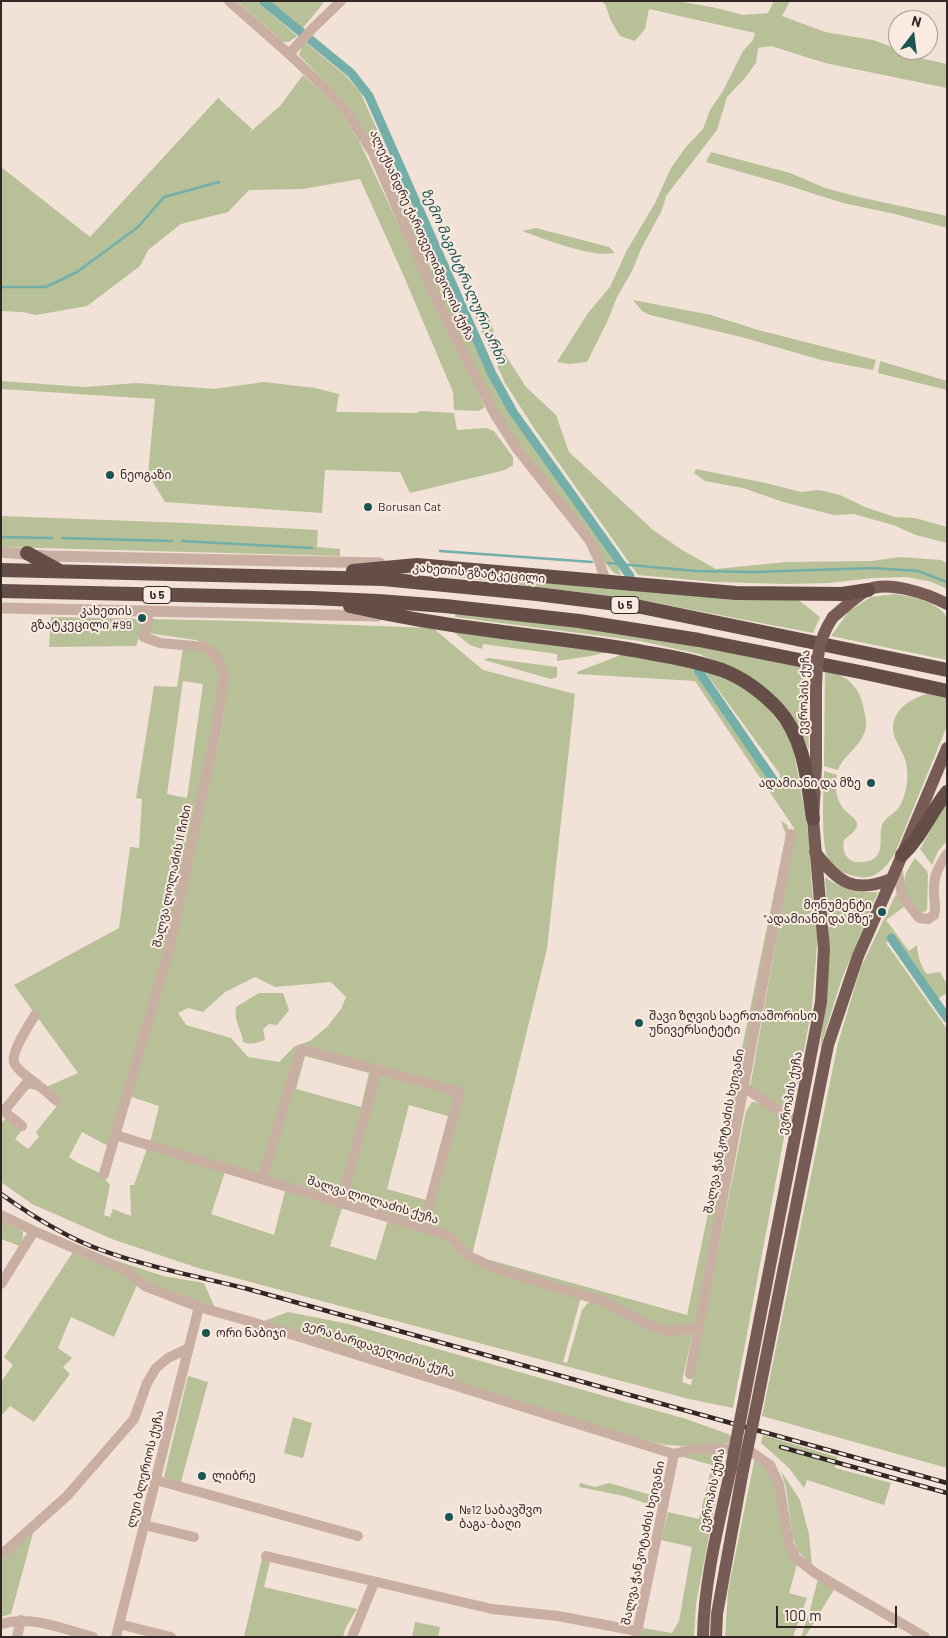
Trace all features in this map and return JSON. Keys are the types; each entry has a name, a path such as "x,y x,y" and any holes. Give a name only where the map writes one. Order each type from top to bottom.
{"highway":[{"path":"27,553 61,571"},
{"path":"299,576 417,565 736,593 842,594 868,590"},
{"name":"კახეთის გზატკეცილი","path":"1,570 384,579 537,594 641,607 947,670"},
{"name":"ს 5","path":"1,591 312,598 445,606 579,621 681,637 865,672 947,691"},
{"path":"312,598 398,617 617,647 690,660 724,671 753,687 778,709 787,721 800,746 813,819"},
{"path":"398,617 445,606"},
{"path":"900,861 946,794"}],"main road":[{"path":"868,590 882,588 909,590 933,596 947,604"},
{"name":"ევროპის ქუჩა","path":"752,1397 798,1123 821,1002 824,958 821,900 813,819 816,766 817,655 824,630 832,617 868,590"},
{"name":"ევროპის ქუჩა","path":"703,1637 703,1610 710,1566 737,1469 828,1045 858,956 947,748"},
{"path":"815,852 835,876 848,883 870,886 890,879"},
{"name":"ევროპის ქუჩა","path":"716,1637 717,1614 730,1533 737,1469"}],"street":[{"name":"ალექსანდრე ქართველიშვილის ქუჩა","path":"229,1 292,50 346,111 360,131 373,153 437,301 496,414 517,449 590,541 606,581"},
{"path":"292,50 341,1"},
{"name":"კახეთის გზატკეცილი","path":"1,552 46,556 417,565"},
{"path":"1,608 398,617"},
{"name":"შალვა ლოლაძის II ჩიხი","path":"104,1174 169,950 218,721 224,676 216,656 205,647 160,643 144,637 147,611"},
{"name":"შალვა ჭანკოტაძის ხეივანი","path":"690,1374 791,834"},
{"path":"900,861 902,896 919,918 928,919 942,908 934,887 936,871 947,854"},
{"path":"35,1015 14,1052 13,1061 16,1066 57,1101"},
{"path":"262,1180 301,1049 460,1092 423,1228"},
{"path":"340,1203 377,1070"},
{"path":"22,1126 3,1110 25,1085 29,1083 36,1084"},
{"path":"745,1088 798,1123"},
{"name":"შალვა ლოლაძის ქუჩა","path":"115,1135 446,1235 454,1240 467,1255 494,1268 605,1302 646,1324 669,1332 699,1327"},
{"name":"ვერა ბარდაველიძის ქუჩა","path":"1,1215 125,1270 145,1286 199,1307 674,1454"},
{"path":"1,1284 34,1231"},
{"name":"ლუი ბლერიოს ქუჩა","path":"116,1637 199,1307"},
{"path":"1,1555 67,1496 134,1419 147,1384 156,1368 168,1358 189,1348"},
{"path":"674,1454 692,1448 721,1448 754,1453 770,1464 780,1484 789,1544 796,1558 815,1573 925,1637"},
{"name":"შალვა ჭანკოტაძის ხეივანი","path":"637,1634 674,1454"},
{"path":"156,1480 358,1536"},
{"path":"144,1525 194,1537"},
{"path":"266,1556 374,1583 492,1609 558,1616 637,1634"},
{"path":"352,1637 374,1583"},
{"path":"1,1624 21,1620 33,1621 93,1637"},
{"path":"17,1637 21,1620"},
{"path":"119,1624 171,1637"}],"green space":[{"path":"237,1 256,1 297,36 289,42 283,42"},
{"path":"269,1 325,1 302,29"},
{"path":"600,1 676,1 743,15 768,13 774,1 790,1 782,16 825,32 873,40 888,46 888,60 929,60 947,64 947,88 825,63 771,46 758,48 756,63 727,97 717,130 666,196 662,210 617,297 587,362 569,364 557,362 588,313 610,287 626,252 655,203 671,168 686,147 703,129 710,110 723,91 743,51 753,40 755,33 649,9 645,29 635,41 620,36 611,21 605,4"},
{"path":"304,41 346,76 360,92 496,391 514,421 617,564 621,575 614,573 607,565 505,425 438,294 385,174 339,96 299,55"},
{"path":"303,75 337,106 359,141 484,408 478,411 454,410 453,392 360,179 303,189 249,190 228,212 181,224 148,250 140,266 87,306 36,315 1,311 1,167 90,237 218,98 252,129 249,133 280,106"},
{"path":"711,152 790,173 825,188 947,216 947,228 843,203 706,162"},
{"path":"536,228 609,247 615,253 605,254 581,250 522,231"},
{"path":"633,300 711,315 758,330 876,360 873,370 821,360 745,338 650,315 642,311"},
{"path":"486,310 499,345 526,387 556,415 569,452 653,530 682,550 716,569 786,562 871,561 900,557 941,560 947,563 947,589 932,582 907,577 787,584 715,582 638,575 534,428 505,383 475,316"},
{"path":"880,361 947,381 947,390 878,373"},
{"path":"1,381 85,387 137,383 214,389 264,382 315,388 339,394 336,412 416,413 421,411 454,413 457,430 486,428 494,431 513,457 513,465 505,470 410,493 400,472 325,470 322,513 165,502 148,474 155,399 1,389"},
{"path":"696,469 801,492 819,490 840,495 865,507 895,517 915,518 947,527 947,543 916,535 893,525 854,514 834,515 783,502 743,488 705,481 694,473"},
{"path":"1,516 318,530 317,547 340,549 340,556 1,547"},
{"path":"442,575 759,600 797,599 820,617 813,633 636,599"},
{"path":"895,594 925,601 944,613 947,619 947,660 831,636 849,611 871,597"},
{"path":"456,612 643,635 806,667 809,750 793,719 774,696 744,673 699,654 640,641 455,617"},
{"path":"51,617 243,621 433,628 483,670 575,694 547,949 472,1255 687,1315 786,835 781,821 787,825 789,836 694,1326 678,1329 665,1328 647,1322 608,1301 470,1255 451,1236 424,1227 462,1091 299,1047 261,1176 150,1143 159,1106 129,1096 166,970 223,722 227,675 217,654 207,644 196,640 141,632 136,646 49,647","holes":["255,977 275,987 331,982 346,997 341,1009 327,1027 310,1041 295,1046 279,1062 248,1057 231,1038 186,1025 178,1013 188,1008 203,1012 225,992"]},
{"path":"451,630 616,650 557,661 557,654 483,644 482,649 470,645"},
{"path":"183,648 204,651 214,660 221,677 217,707 167,948 110,1147 82,1132 69,1157 100,1173 110,1185 104,1215 110,1217 113,1209 131,1216 130,1185 134,1185 147,1149 225,1172 211,1214 274,1235 285,1191 342,1208 330,1246 376,1260 388,1220 446,1237 464,1256 581,1297 563,1362 567,1363 582,1310 592,1301 604,1305 645,1326 693,1331 682,1382 691,1385 746,1111 752,1102 757,1102 772,1110 781,1118 786,1127 733,1408 689,1399 198,1268 112,1239 32,1204 1,1182 1,1123 7,1117 22,1130 15,1139 28,1149 39,1137 36,1132 60,1102 44,1088 78,1073 14,985 119,928 130,847 139,848 142,799 136,798 154,686 177,687","holes":["183,681 203,684 187,798 167,794"]},
{"path":"623,654 691,667 774,784 780,781 780,774 703,669 724,676 760,698 787,733 794,752 809,838 812,890 818,933 812,1007 794,1104 791,1109 786,1109 750,1087 795,836 794,828 695,681 577,674 577,672"},
{"path":"488,658 557,667 557,677 551,679 484,660"},
{"path":"825,670 845,678 854,686 861,698 866,720 865,732 860,741 838,770 824,766"},
{"path":"933,692 947,695 947,726 895,853 881,871 871,876 859,877 842,872 829,860 824,843 824,771 837,775 837,796 843,808 857,823 855,830 844,840 845,854 855,862 871,860 877,857 883,823 901,804 907,784 906,763 894,735 893,726 895,718 898,712 910,701"},
{"path":"947,801 947,841 938,851 932,865 920,849"},
{"path":"915,858 927,871 928,875 927,910 923,913 914,907 908,898 904,881 908,869"},
{"path":"825,877 850,890 878,892 841,981 820,1049 827,979 829,934"},
{"path":"896,894 904,907 886,920 909,951 917,945 920,961 927,974 940,972 947,984 947,993 937,999 894,937 886,943 947,1029 947,1468 762,1416 838,1043 861,967"},
{"path":"259,993 283,993 289,1010 277,1025 269,1024 263,1029 265,1040 246,1043 243,1042 237,1021 236,1007"},
{"path":"303,1052 375,1072 339,1201 264,1178","holes":["305,1056 369,1073 361,1107 296,1089"]},
{"path":"379,1073 457,1095 422,1224 343,1201","holes":["409,1105 448,1116 426,1200 387,1189"]},
{"path":"1,1220 13,1224 23,1232 20,1246 1,1239"},
{"path":"73,1252 118,1271 137,1285 114,1337 71,1317 58,1348 72,1358 63,1367 70,1374 34,1422 10,1406 1,1416 1,1382 13,1365 4,1357"},
{"path":"96,1254 163,1276 204,1283 215,1308 152,1284 127,1268"},
{"path":"288,1312 349,1324 686,1419 728,1434 746,1445 721,1443 683,1446 665,1445 595,1427 264,1321"},
{"path":"188,1376 208,1382 181,1482 164,1477"},
{"path":"293,1417 312,1423 303,1458 284,1453"},
{"path":"763,1435 837,1457 835,1468 891,1483 884,1505 807,1480 804,1488 789,1468 761,1443"},
{"path":"691,1451 725,1452 696,1604 694,1637 641,1637 643,1628 672,1633 679,1621 692,1547 661,1540 668,1512 699,1519 712,1465 683,1457"},
{"path":"755,1457 768,1468 778,1488 797,1564 789,1593 807,1598 793,1637 725,1637 728,1591"},
{"path":"781,1471 800,1500 809,1534 812,1566 798,1551 793,1538 786,1488"},
{"path":"580,1483 595,1487 609,1483 658,1497 657,1507 624,1496 579,1487"},
{"path":"33,1533 11,1614 1,1617 1,1559"},
{"path":"262,1558 270,1562 264,1587 357,1609 345,1629 343,1637 244,1637"},
{"path":"818,1579 835,1588 805,1637 801,1637 810,1610"},
{"path":"415,1622 440,1627 438,1637 412,1637"}],"waterway":[{"name":"ზემო მაგისტრალური არხი","path":"263,1 351,73 369,96 492,374 513,412 630,576"},
{"path":"1,287 46,287 77,272 138,227 164,197 219,182"},
{"path":"1,537 52,538"},
{"path":"62,538 172,541"},
{"path":"182,541 312,548"},
{"path":"440,551 592,562"},
{"path":"608,563 696,571 754,572 873,568 918,571 947,582"},
{"name":"ზემო მაგისტრალური არხი","path":"698,670 774,781"},
{"name":"ზემო მაგისტრალური არხი","path":"891,938 947,1018"}],"railway":[{"path":"1,1194 62,1232 88,1245 137,1262 248,1289 947,1483"},
{"path":"781,1447 947,1493"}],"place":[{"name":"ნეოგაზი","path":"110,475"},
{"name":"Borusan Cat","path":"368,507"},
{"name":"კახეთის გზატკეცილი #99","path":"142,618"},
{"name":"ადამიანი და მზე","path":"871,783"},
{"name":"მონუმენტი \"ადამიანი და მზე\"","path":"882,912"},
{"name":"შავი ზღვის საერთაშორისო უნივერსიტეტი","path":"639,1023"},
{"name":"ორი ნაბიჯი","path":"206,1333"},
{"name":"ლიბრე","path":"202,1476"},
{"name":"№12 საბავშვო ბაგა-ბაღი","path":"449,1517"}]}
